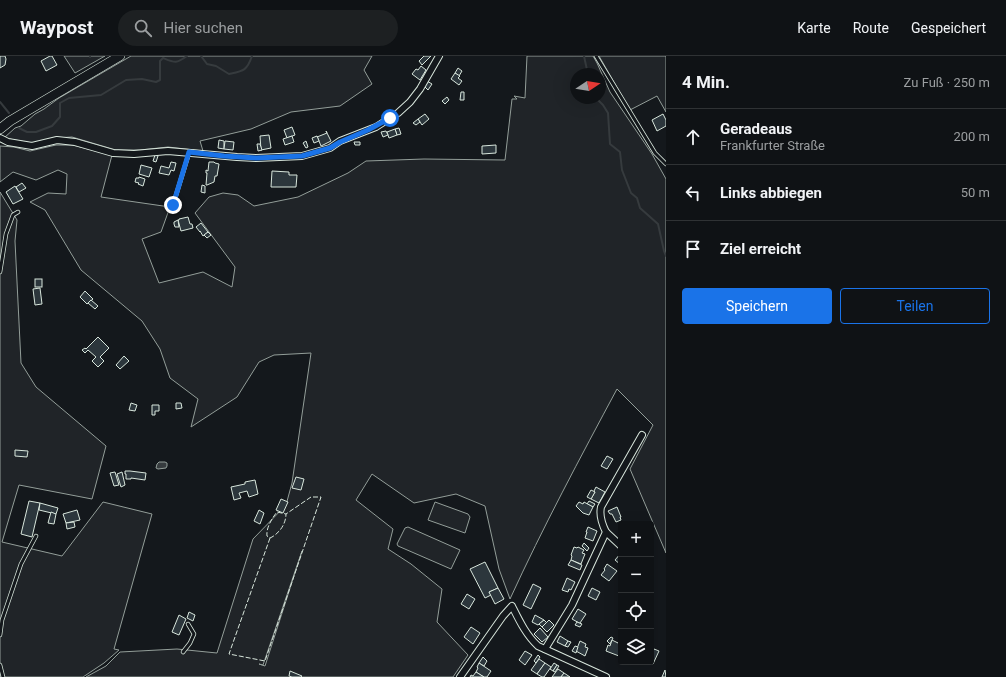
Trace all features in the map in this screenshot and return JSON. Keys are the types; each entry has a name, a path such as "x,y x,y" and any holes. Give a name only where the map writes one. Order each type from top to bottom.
{"main road":[{"path":"0,129 10,121 120,56"}],"street":[{"path":"0,138 8,142 32,146 57,140 75,142 113,152 134,154 168,151 256,158 302,156 330,148 340,142 376,127 398,113 410,102 420,89 440,56"},
{"path":"618,543 606,532 602,524 600,507 642,435"},
{"path":"545,649 572,605 606,532"},
{"path":"460,677 503,616 512,606 532,641 538,646 606,677"}],"lane":[{"path":"596,56 655,153 666,164"},
{"path":"173,205 189,152"},
{"path":"0,272 6,234 13,215 18,212"},
{"path":"0,635 2,620 21,564 36,536"},
{"path":"183,652 190,643 194,634 188,624"},
{"path":"0,666 3,677"}],"shaded area":[{"path":"64,56 105,56 75,73"},
{"path":"131,56 372,56 364,70 372,84 340,106 291,112 251,129 200,141 203,151 168,147 140,150 116,150 72,137 55,138 32,143 4,138 15,128 21,126 35,114 59,98"},
{"path":"527,56 593,56 599,68 570,68 570,104 606,104 606,83 610,92 652,154 666,179 666,553 654,525 654,521 652,521 630,469 653,425 617,389 549,519 510,599 499,569 485,506 456,494 414,503 372,474 356,500 393,529 388,549 411,564 442,589 437,622 468,655 453,677 86,677 106,666 120,652 177,649 217,653 253,539 286,505 292,483 311,353 274,355 259,362 237,397 191,427 198,399 170,378 160,349 142,321 81,270 45,210 30,202 48,193 66,194 67,174 58,170 36,180 13,172 0,182 0,146 14,147 30,151 56,145 72,145 112,155 101,197 170,207 161,232 142,239 159,283 203,272 232,287 235,267 195,213 209,197 223,193 238,195 254,206 298,197 348,173 366,161 424,159 505,160 512,99 517,99 514,96 525,98","holes":["302,551 265,666 259,664 263,665"]},
{"path":"599,56 666,56 666,112 657,96 630,110"},
{"path":"0,192 17,220 15,241 21,363 36,387 106,446 92,499 19,485 2,542 62,556 103,502 152,514 114,649 119,650 104,663 83,677 0,677"},
{"path":"159,462 167,463 166,468 156,468"},
{"path":"435,502 468,514 470,517 465,533 428,520"},
{"path":"408,527 460,550 451,569 398,546 397,544 405,528"}],"building":[{"path":"0,56 5,56 6,59 5,65 0,68"},
{"path":"52,56 57,65 46,71 41,61"},
{"path":"424,56 431,56 422,65 419,61"},
{"path":"421,66 426,70 420,80 412,74"},
{"path":"458,68 462,71 459,76 455,73"},
{"path":"455,73 460,76 458,78 462,81 459,85 451,79"},
{"path":"427,81 432,84 428,90 424,86"},
{"path":"461,92 464,92 464,100 460,100"},
{"path":"447,97 449,100 445,104 442,101"},
{"path":"425,114 429,119 422,125 418,119"},
{"path":"663,114 666,120 666,126 657,131 652,120"},
{"path":"418,119 420,122 416,125 413,123"},
{"path":"292,127 295,135 287,138 284,130"},
{"path":"399,128 401,134 397,135 395,129"},
{"path":"395,129 397,135 389,138 387,132"},
{"path":"386,131 388,135 383,137 381,132"},
{"path":"327,133 331,141 321,146 317,137"},
{"path":"269,135 271,148 261,150 260,136"},
{"path":"292,136 294,142 285,145 283,139"},
{"path":"317,136 319,141 314,143 312,138"},
{"path":"219,140 224,141 224,149 218,148"},
{"path":"225,141 234,142 233,150 224,149"},
{"path":"306,141 308,147 306,148 303,143"},
{"path":"354,142 360,142 360,145 355,145"},
{"path":"257,144 260,144 262,150 258,151"},
{"path":"496,145 496,153 482,154 482,146"},
{"path":"155,155 158,156 156,162 153,161"},
{"path":"171,162 176,163 174,171 171,170 169,175 159,173 161,166 169,168"},
{"path":"209,162 219,164 217,176 215,176 214,182 206,185 206,170 208,171"},
{"path":"141,165 152,168 149,177 139,174"},
{"path":"272,171 289,172 289,175 297,175 296,187 271,187"},
{"path":"139,177 145,179 143,186 135,182 136,178"},
{"path":"22,183 26,188 19,192 16,187"},
{"path":"202,185 205,186 205,193 201,192"},
{"path":"15,186 23,199 13,204 6,192"},
{"path":"188,217 193,228 181,231 178,220"},
{"path":"178,220 179,227 175,227 174,222"},
{"path":"201,223 208,232 203,236 196,227"},
{"path":"208,232 211,235 207,238 204,235"},
{"path":"35,279 42,279 42,287 35,287"},
{"path":"40,288 42,304 35,305 33,289"},
{"path":"85,291 93,299 87,304 80,297"},
{"path":"91,300 98,306 95,309 88,303"},
{"path":"98,337 109,348 100,357 104,361 98,367 92,361 96,357 88,350 85,353 82,350 85,348 86,349"},
{"path":"124,356 129,361 120,369 116,365"},
{"path":"131,403 137,405 135,411 129,410"},
{"path":"176,403 181,403 182,408 176,409"},
{"path":"152,405 159,405 159,411 155,411 155,415 152,415"},
{"path":"15,450 28,451 27,457 15,456"},
{"path":"607,456 613,459 607,469 601,466"},
{"path":"125,471 146,473 145,480 131,478 126,479"},
{"path":"115,472 119,485 114,486 110,473"},
{"path":"122,472 125,485 121,487 117,474"},
{"path":"296,477 304,479 301,490 292,488"},
{"path":"255,480 258,494 249,497 247,491 239,493 241,498 234,500 231,487"},
{"path":"596,487 605,492 599,503 591,499"},
{"path":"591,490 595,492 591,499 587,497"},
{"path":"281,499 288,502 283,513 276,510"},
{"path":"29,501 40,503 32,537 21,534"},
{"path":"589,501 595,504 593,507 587,504"},
{"path":"579,502 583,504 584,502 593,507 589,515 583,513 576,506"},
{"path":"40,503 58,508 56,514 39,510"},
{"path":"617,507 621,520 616,522 612,514 608,511"},
{"path":"77,510 80,520 66,523 63,514"},
{"path":"259,510 264,513 260,524 254,521"},
{"path":"51,512 56,514 54,524 48,523"},
{"path":"74,522 75,527 67,529 66,523"},
{"path":"588,527 597,531 593,541 585,538"},
{"path":"584,543 589,548 587,551 582,546"},
{"path":"574,547 584,550 582,553 585,554 581,564 571,560"},
{"path":"571,560 582,565 580,570 568,565"},
{"path":"485,562 498,588 489,592 491,595 485,598 470,569"},
{"path":"607,564 617,571 609,581 601,575"},
{"path":"567,578 575,582 571,590 569,589 568,592 562,590"},
{"path":"533,584 541,588 531,609 523,605"},
{"path":"498,588 504,599 495,604 489,592"},
{"path":"592,588 600,592 596,600 588,596"},
{"path":"467,594 475,599 469,609 461,604"},
{"path":"578,609 586,614 580,623 581,624 572,619"},
{"path":"189,612 195,615 193,621 187,618"},
{"path":"179,615 186,619 179,635 172,632"},
{"path":"535,615 544,620 538,625 532,622"},
{"path":"544,620 547,623 542,627 539,624"},
{"path":"549,620 554,625 547,632 542,627"},
{"path":"577,622 582,624 580,627 575,625"},
{"path":"471,627 480,633 473,644 464,637"},
{"path":"540,628 548,637 542,642 534,634"},
{"path":"560,636 568,641 565,646 557,642"},
{"path":"611,637 613,638 610,644 607,641"},
{"path":"612,640 618,643 618,656 606,651 608,645 610,646"},
{"path":"568,641 571,642 568,647 565,646"},
{"path":"580,641 586,644 585,647 588,648 585,656 576,651"},
{"path":"575,646 578,647 576,653 572,651"},
{"path":"654,649 659,651 654,662"},
{"path":"525,651 532,655 525,665 519,660"},
{"path":"538,655 540,657 536,663 534,661"},
{"path":"483,657 487,661 484,666 479,663"},
{"path":"539,659 545,663 537,674 531,670"},
{"path":"479,663 491,671 487,677 484,677 476,672"},
{"path":"545,663 551,667 544,677 542,677 537,674"},
{"path":"554,663 557,665 553,671 550,669"},
{"path":"557,665 559,666 555,672 553,671"},
{"path":"558,669 564,673 561,677 552,677"},
{"path":"665,670 666,677 662,677"},
{"path":"290,671 302,676 289,676"},
{"path":"476,672 484,677 470,677"},
{"path":"564,673 570,677 561,677"}],"waterway":[{"path":"19,128 27,132 36,132 52,126 60,117 60,103 69,98 101,95 126,80 142,79 156,82 160,80 160,61 163,58 175,62 187,56"},
{"path":"201,56 207,64 216,66 229,74 244,70 252,56"},
{"path":"584,56 587,68"},
{"path":"0,102 9,113"},
{"path":"602,104 608,113 610,144 620,152 622,170 631,193 637,198 640,208 658,224 666,256"}],"fence":[{"path":"270,538 229,654 265,661 321,497 311,497 286,514 285,521 279,531 270,538 267,536 268,526 277,512 286,514"}],"route":[{"path":"173,205 189,152 256,158 302,156 330,148 350,137 383,123 390,118"}]}
